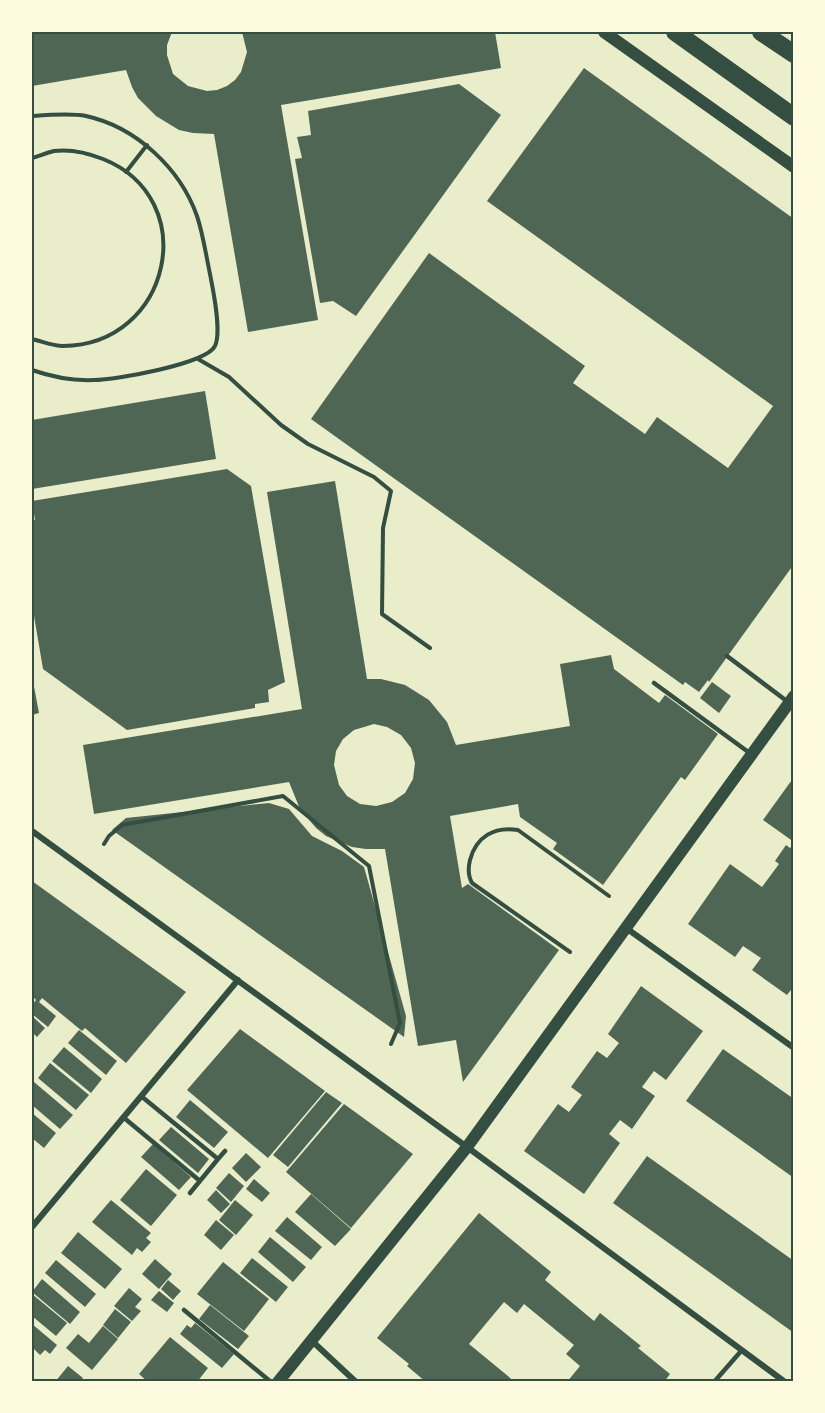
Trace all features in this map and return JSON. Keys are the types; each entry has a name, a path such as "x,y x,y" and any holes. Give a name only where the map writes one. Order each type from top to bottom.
{"highway":[{"path":"675,32 794,117"},
{"path":"762,32 794,54"}],"main road":[{"path":"604,32 794,167"},
{"path":"278,1382 467,1147 791,699"}],"street":[{"path":"32,831 467,1147 785,1382"},
{"path":"626,928 794,1047"},
{"path":"32,1227 238,980"},
{"path":"312,1341 356,1382"}],"lane":[{"path":"728,656 791,699"},
{"path":"654,683 751,754"},
{"path":"141,1096 218,1159"},
{"path":"123,1117 200,1181"},
{"path":"190,1193 225,1151"},
{"path":"184,1310 272,1382"},
{"path":"714,1382 742,1350"}],"path":[{"path":"32,116 85,116 117,128 147,145 168,165 196,214 213,288 217,330 214,346 206,356 177,366 95,381 61,379 32,370"},
{"path":"126,172 147,145"},
{"path":"32,158 55,151 87,153 117,165 142,186 158,214 164,245 160,278 145,306 122,328 93,342 62,346 32,339"},
{"path":"197,359 229,377 281,425 308,444 374,477 391,491 382,528 382,615 430,648"},
{"path":"104,844 109,836 122,825 283,796 369,866 400,1023 391,1044"},
{"path":"570,952 472,883 468,872 477,843 482,837 497,829 518,830 609,896"}],"building":[{"path":"32,32 172,32 167,45 167,55 173,74 188,86 207,91 227,86 241,72 247,52 242,32 291,32 291,34 303,32 495,32 501,68 281,105 318,320 248,332 214,134 179,130 156,116 138,98 126,70 32,86"},
{"path":"584,68 794,219 794,564 709,682 708,680 699,692 685,682 683,685 311,419 429,253 585,366 573,383 645,434 657,417 728,468 773,406 487,201"},
{"path":"459,84 501,115 356,316 333,301 320,303 295,159 302,158 297,137 311,135 308,111"},
{"path":"205,391 216,459 32,489 32,420"},
{"path":"227,469 251,486 285,682 268,690 269,702 255,704 255,708 127,730 43,669 32,604 32,521 35,520 32,501"},
{"path":"335,481 367,679 381,679 405,685 429,700 447,722 456,745 570,726 560,664 611,655 614,669 659,703 665,695 718,734 685,780 681,777 603,885 553,849 557,843 520,817 518,804 450,816 462,888 468,884 559,950 463,1082 456,1040 418,1046 385,849 352,847 326,836 300,809 289,782 94,814 83,745 302,709 267,492","holes":["374,724 387,727 401,735 411,748 415,763 413,779 405,793 392,802 376,806 360,804 347,796 339,785 334,765 336,751 343,739 354,730"]},
{"path":"32,676 39,713 32,715"},
{"path":"712,682 731,696 719,713 700,698"},
{"path":"794,777 794,842 763,820"},
{"path":"269,803 289,809 312,836 342,851 364,867 406,1016 404,1037 112,830 126,818"},
{"path":"794,843 794,986 787,995 752,970 761,958 743,946 735,957 688,924 730,864 762,887 779,864 775,861 786,845 790,848"},
{"path":"32,881 186,992 126,1063 85,1028 82,1031 42,998 39,1002 56,1016 48,1027 32,1014 32,1005 36,1000 32,996"},
{"path":"641,986 703,1031 666,1080 654,1071 642,1087 655,1096 632,1129 620,1120 609,1134 620,1143 584,1194 524,1151 558,1104 569,1112 582,1095 571,1087 597,1051 607,1058 619,1043 608,1034"},
{"path":"32,1016 45,1028 37,1037 32,1032"},
{"path":"240,1029 325,1091 268,1158 187,1090"},
{"path":"79,1030 117,1061 106,1075 68,1043"},
{"path":"64,1047 102,1079 91,1093 52,1061"},
{"path":"723,1049 794,1099 794,1178 686,1101"},
{"path":"50,1063 89,1095 76,1110 38,1078"},
{"path":"34,1082 73,1115 60,1129 32,1105"},
{"path":"326,1092 342,1103 288,1167 273,1155"},
{"path":"190,1100 228,1132 214,1148 176,1117"},
{"path":"344,1104 413,1154 351,1228 286,1172"},
{"path":"32,1113 56,1133 44,1148 32,1138"},
{"path":"171,1127 209,1159 198,1173 159,1140"},
{"path":"153,1144 191,1177 179,1190 141,1157"},
{"path":"246,1153 261,1167 246,1182 232,1168"},
{"path":"647,1156 794,1261 794,1333 613,1203"},
{"path":"146,1169 177,1195 151,1226 120,1200"},
{"path":"229,1173 244,1186 231,1202 216,1188"},
{"path":"254,1179 270,1193 262,1202 246,1189"},
{"path":"216,1190 230,1204 221,1213 207,1200"},
{"path":"311,1194 351,1229 335,1246 295,1212"},
{"path":"111,1200 151,1233 146,1238 151,1242 142,1252 137,1248 132,1255 92,1222"},
{"path":"235,1200 253,1215 236,1235 219,1220"},
{"path":"479,1213 551,1272 545,1280 594,1321 600,1313 641,1346 638,1348 670,1374 664,1382 567,1382 580,1366 566,1354 574,1345 524,1304 517,1313 504,1302 469,1344 515,1382 426,1382 407,1366 409,1364 377,1338"},
{"path":"287,1217 322,1247 311,1260 275,1231"},
{"path":"216,1220 234,1235 221,1250 204,1235"},
{"path":"78,1232 122,1269 105,1289 61,1253"},
{"path":"270,1237 306,1267 293,1282 258,1252"},
{"path":"252,1258 288,1287 276,1302 240,1273"},
{"path":"155,1259 172,1274 159,1289 142,1274"},
{"path":"56,1260 96,1294 85,1307 45,1273"},
{"path":"223,1262 269,1299 244,1331 197,1294"},
{"path":"42,1279 80,1312 70,1324 32,1292"},
{"path":"168,1280 181,1291 173,1300 161,1289"},
{"path":"129,1288 142,1299 135,1307 141,1311 132,1321 114,1306"},
{"path":"159,1291 174,1303 167,1312 151,1300"},
{"path":"32,1294 67,1323 56,1336 32,1316"},
{"path":"210,1305 249,1336 238,1349 199,1319"},
{"path":"115,1309 131,1322 118,1338 103,1325"},
{"path":"195,1323 234,1354 222,1368 180,1334 187,1325 191,1328"},
{"path":"32,1324 57,1345 50,1354 45,1350 40,1355 32,1347"},
{"path":"103,1326 118,1339 92,1370 66,1348 78,1334 89,1343"},
{"path":"170,1337 208,1368 197,1382 148,1382 139,1374"},
{"path":"68,1366 83,1378 80,1382 55,1382"}]}
